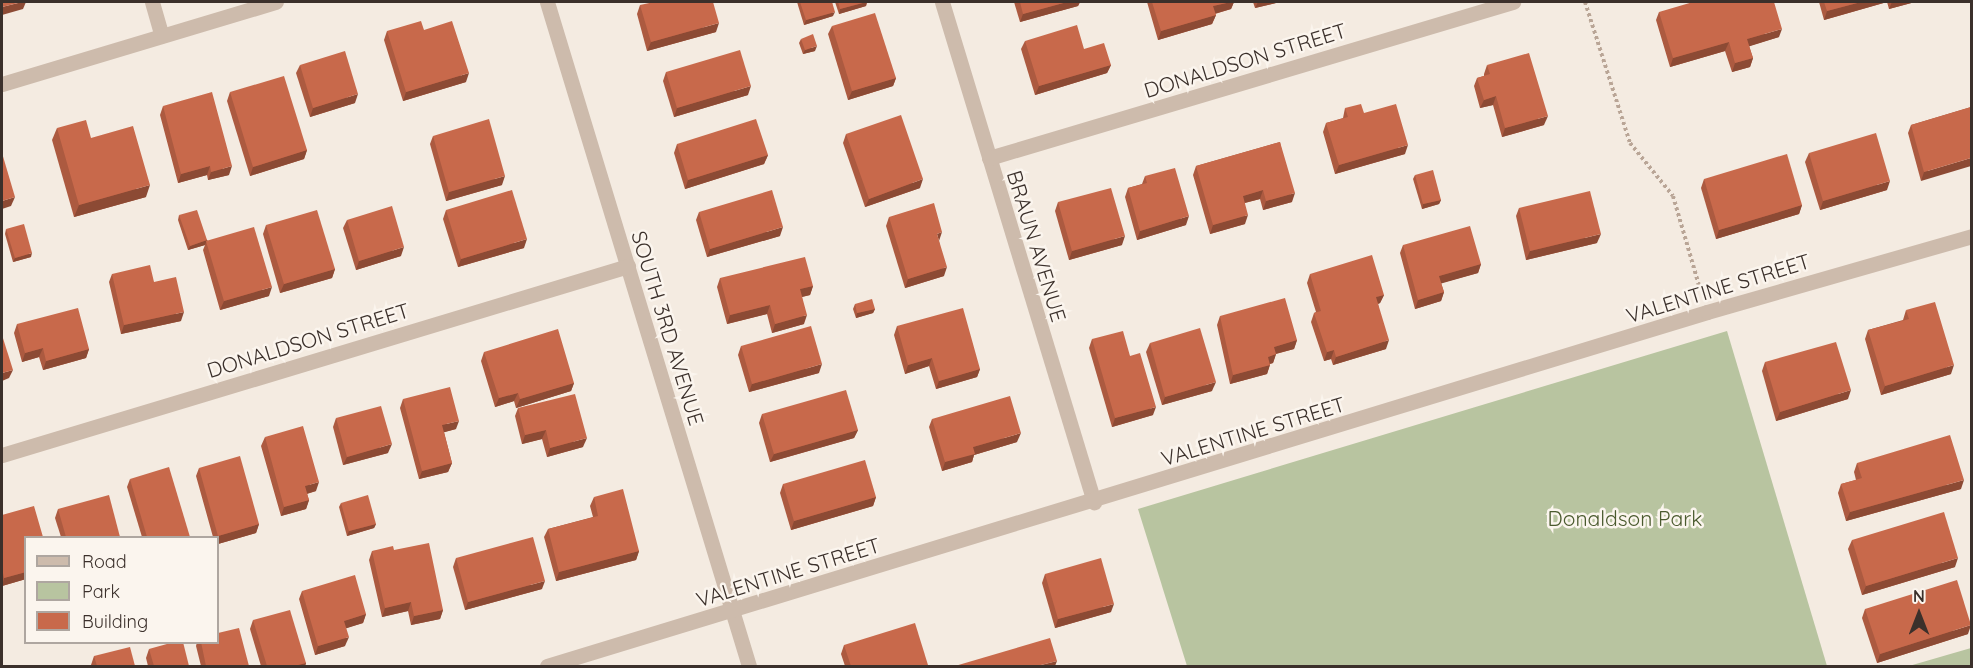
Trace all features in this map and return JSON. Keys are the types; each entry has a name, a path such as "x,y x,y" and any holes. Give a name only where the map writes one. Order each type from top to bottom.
{"street":[{"path":"152,2 162,36"},
{"path":"2,84 276,2"},
{"name":"SOUTH 3RD AVENUE","path":"547,2 749,666"},
{"name":"BRAUN AVENUE","path":"942,2 1094,502"},
{"name":"DONALDSON STREET","path":"989,158 1513,2"},
{"name":"VALENTINE STREET","path":"547,666 1094,502 1707,312 1971,236"},
{"name":"DONALDSON STREET","path":"2,455 627,266"}],"path":[{"path":"1585,2 1630,143 1673,196 1707,312"}],"green space":[{"name":"Donaldson Park","path":"1727,331 1827,666 1187,666 1138,509"},
{"path":"1971,648 1971,666 1909,666"}],"building":[{"path":"2,2 22,2 2,7"},
{"path":"654,2 713,2 719,23 651,42 640,5"},
{"path":"800,2 832,2 835,12 806,20"},
{"path":"838,2 866,2 840,9"},
{"path":"1020,2 1067,2 1023,14"},
{"path":"1152,2 1231,2 1213,6 1216,15 1161,31"},
{"path":"1693,2 1774,2 1782,29 1747,39 1753,58 1735,63 1729,42 1673,58 1659,12"},
{"path":"1824,2 1861,2 1827,11"},
{"path":"875,13 896,78 852,91 832,26"},
{"path":"421,21 424,30 452,21 469,73 406,92 387,31"},
{"path":"1077,25 1084,49 1104,43 1111,65 1039,86 1025,41"},
{"path":"813,34 817,46 805,50 801,39"},
{"path":"740,50 751,86 677,108 666,72"},
{"path":"345,51 358,94 313,108 300,65"},
{"path":"1529,53 1548,116 1505,128 1496,96 1484,100 1477,78 1490,74 1487,65"},
{"path":"284,76 307,150 253,167 230,92"},
{"path":"212,92 232,166 211,172 210,166 181,174 163,106"},
{"path":"1361,104 1364,113 1396,104 1408,145 1339,165 1326,123 1348,117 1345,108"},
{"path":"1971,107 1971,158 1924,172 1911,125"},
{"path":"901,115 923,179 869,199 846,134"},
{"path":"489,119 505,176 449,192 433,136"},
{"path":"756,119 768,155 688,180 677,144"},
{"path":"86,120 91,138 133,126 150,185 79,205 57,128"},
{"path":"1876,133 1890,181 1823,201 1809,153"},
{"path":"1280,142 1295,193 1266,201 1263,190 1243,196 1248,215 1213,225 1196,166"},
{"path":"2,153 15,197 2,201"},
{"path":"1787,154 1802,205 1719,230 1704,179"},
{"path":"1175,168 1189,216 1140,231 1128,188 1147,183 1145,176"},
{"path":"1433,170 1441,200 1423,204 1415,175"},
{"path":"1111,188 1125,236 1072,251 1058,202"},
{"path":"512,190 527,239 461,259 446,210"},
{"path":"772,190 783,227 710,249 699,212"},
{"path":"1590,191 1601,234 1530,251 1519,208"},
{"path":"934,203 942,232 937,234 947,267 908,279 889,217"},
{"path":"392,206 404,247 359,261 347,220"},
{"path":"197,210 207,240 190,246 179,215"},
{"path":"317,210 335,269 284,284 266,225"},
{"path":"24,224 32,253 15,258 6,229"},
{"path":"1470,226 1481,264 1439,276 1444,292 1418,300 1403,245"},
{"path":"254,227 272,287 224,301 206,241"},
{"path":"1372,255 1384,295 1376,297 1389,340 1336,357 1334,350 1327,352 1314,313 1321,311 1310,274"},
{"path":"805,257 813,286 800,289 807,315 775,324 770,305 730,315 720,278"},
{"path":"150,265 154,282 176,277 184,312 124,325 112,274"},
{"path":"1285,298 1297,340 1274,347 1276,354 1268,357 1270,365 1233,375 1220,316"},
{"path":"872,299 875,309 857,313 855,304"},
{"path":"1935,302 1954,365 1885,386 1868,330 1909,319 1906,310"},
{"path":"78,308 89,349 46,361 43,348 25,353 17,324"},
{"path":"963,308 980,369 939,381 932,358 908,365 897,326"},
{"path":"811,326 822,364 752,384 741,346"},
{"path":"1200,328 1216,382 1165,397 1150,343"},
{"path":"558,329 574,383 520,399 518,393 499,398 484,352"},
{"path":"1123,331 1130,356 1140,353 1156,407 1115,418 1092,339"},
{"path":"2,335 13,370 2,373"},
{"path":"1836,342 1851,390 1780,412 1765,362"},
{"path":"450,387 459,421 442,425 452,463 422,471 403,399"},
{"path":"846,390 858,430 774,454 762,414"},
{"path":"575,394 587,438 550,448 546,430 525,435 518,408"},
{"path":"1010,396 1021,433 973,447 975,454 945,462 932,419"},
{"path":"381,406 392,444 347,457 336,418"},
{"path":"303,426 319,482 305,486 309,500 284,507 265,437"},
{"path":"1950,435 1964,480 1850,512 1841,484 1862,478 1857,463"},
{"path":"240,456 259,524 218,536 199,468"},
{"path":"865,460 876,497 794,521 783,484"},
{"path":"169,467 190,536 147,536 130,479"},
{"path":"623,489 639,551 559,572 548,529 598,516 594,497"},
{"path":"109,495 120,536 66,536 58,509"},
{"path":"368,495 376,524 349,531 341,503"},
{"path":"34,506 43,536 24,536 24,573 4,578 2,568 2,515"},
{"path":"1944,512 1958,558 1866,586 1852,540"},
{"path":"533,537 545,581 468,602 456,558"},
{"path":"429,543 443,610 414,616 411,602 385,608 372,551 393,546 394,550"},
{"path":"1101,558 1114,604 1058,619 1045,574"},
{"path":"355,575 366,614 344,621 349,637 318,646 302,591"},
{"path":"1957,580 1971,625 1880,654 1865,609"},
{"path":"290,610 306,663 294,666 267,666 253,620"},
{"path":"915,623 928,665 851,666 844,645"},
{"path":"239,628 249,666 206,666 201,644 219,644 219,633"},
{"path":"1050,638 1057,661 1037,666 955,666"},
{"path":"167,644 184,644 189,666 154,666 149,649"},
{"path":"130,647 135,666 97,666 94,656"}]}
